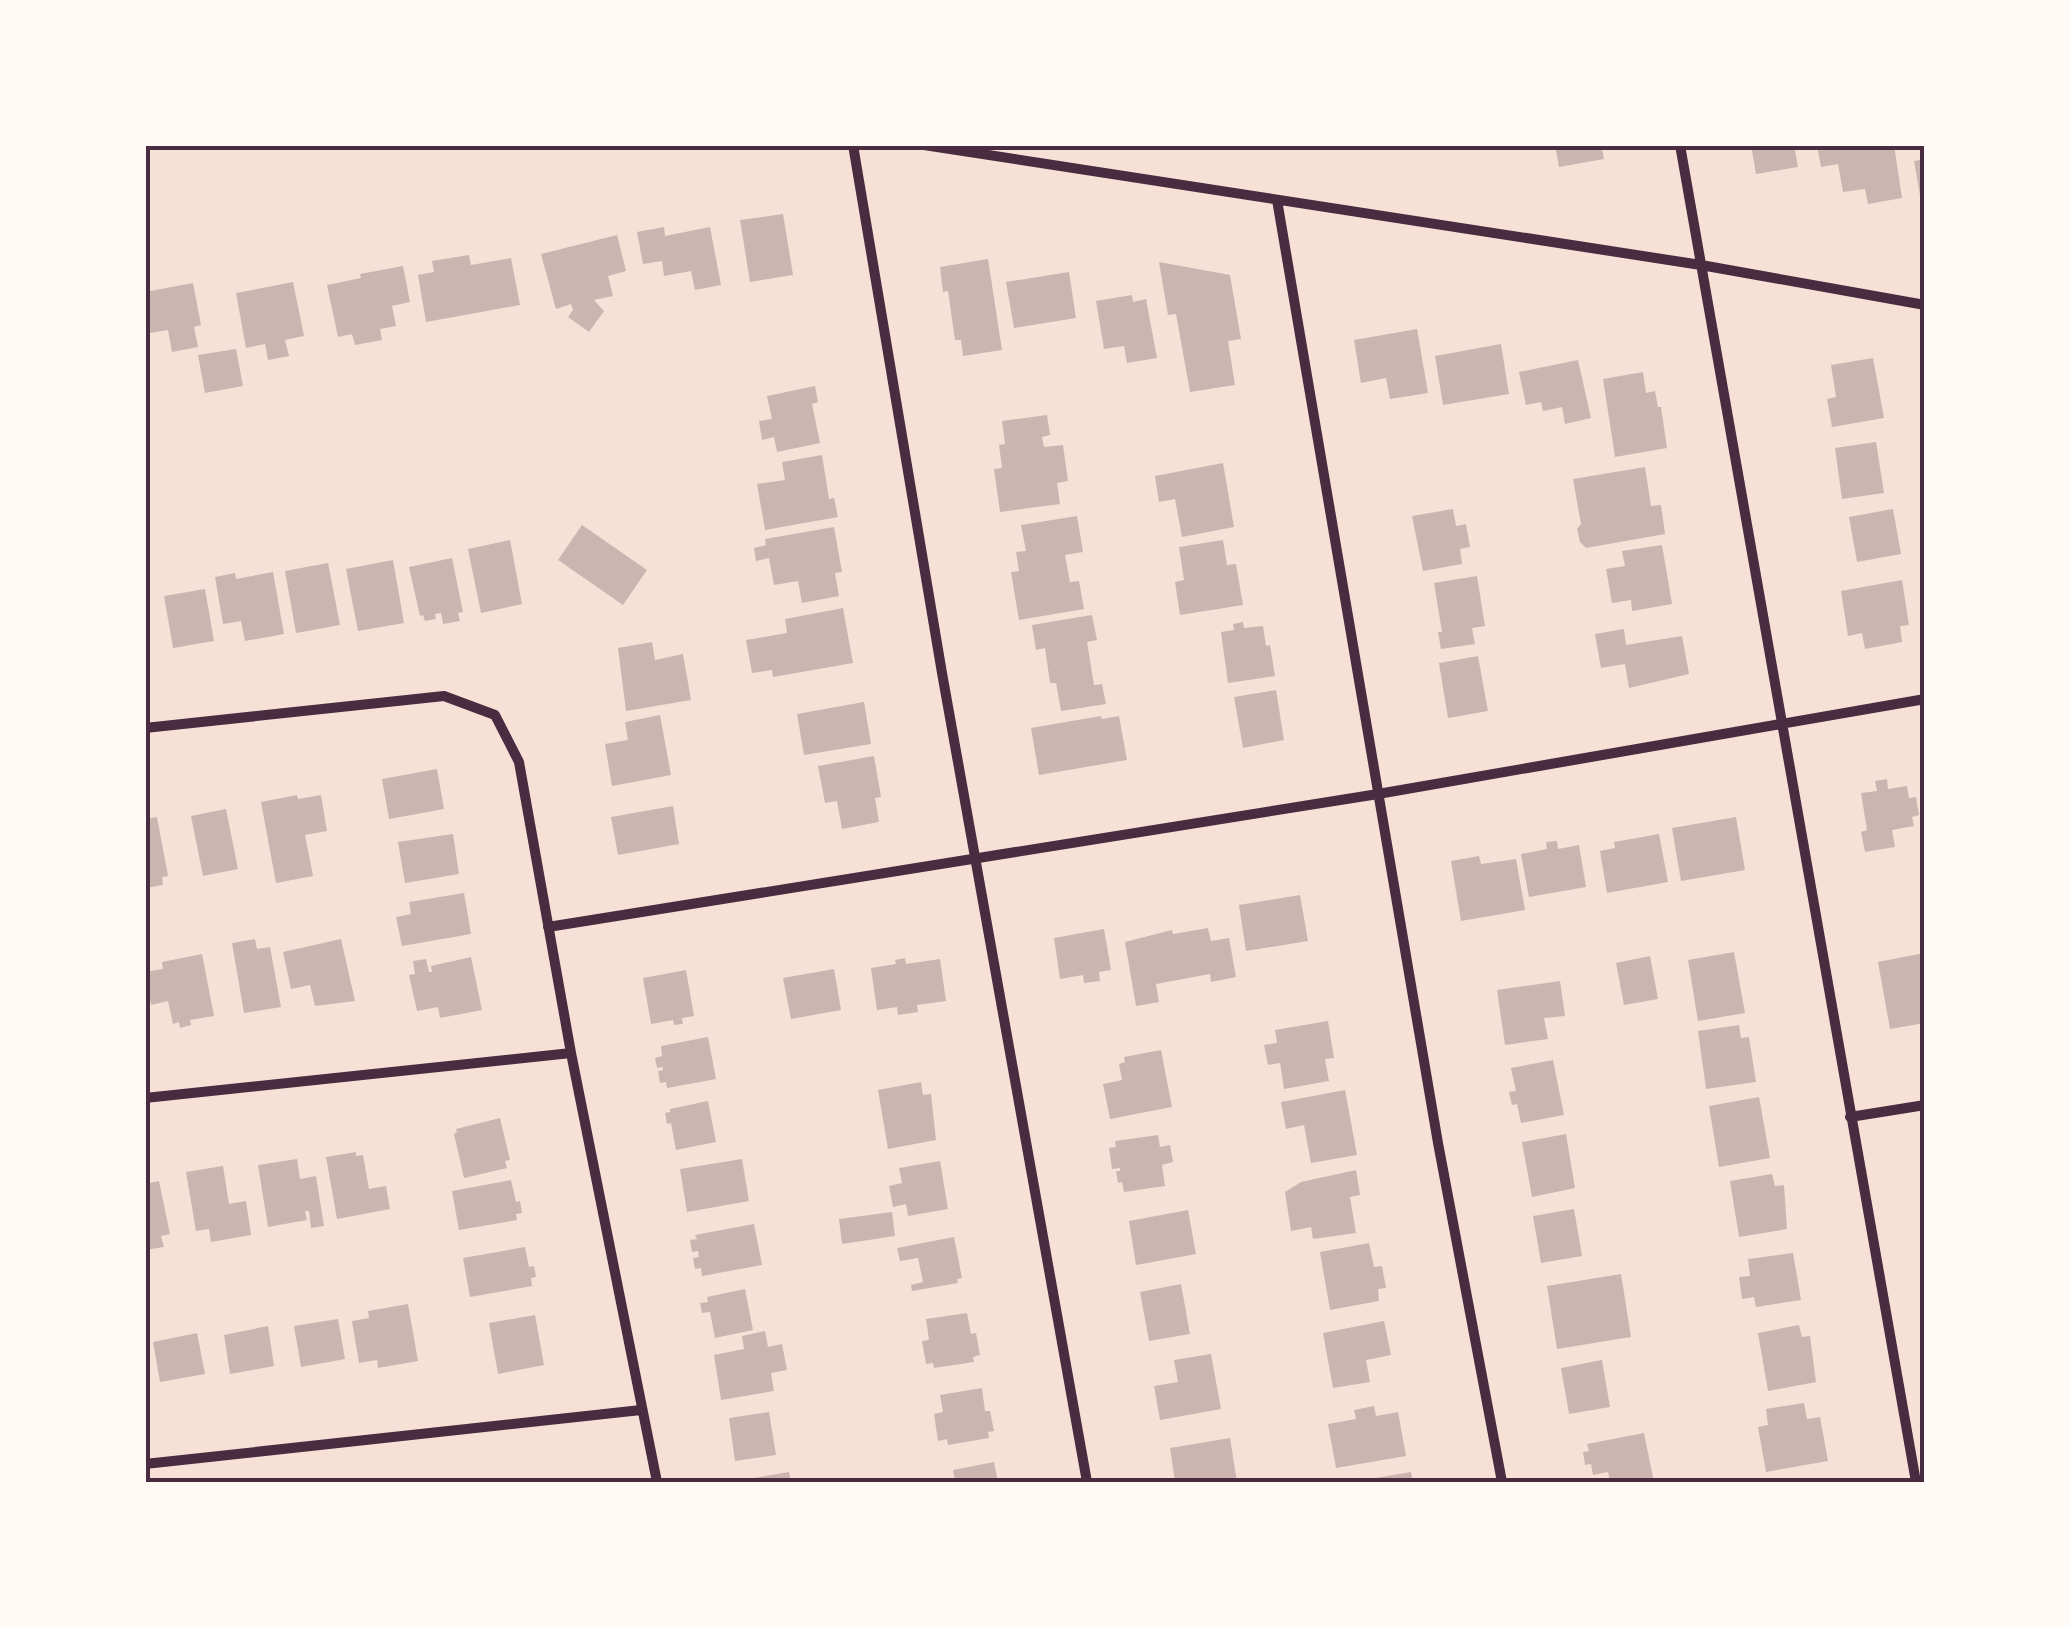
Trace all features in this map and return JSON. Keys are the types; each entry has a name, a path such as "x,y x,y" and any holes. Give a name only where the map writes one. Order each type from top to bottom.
{"street":[{"path":"853,145 1087,1482"},
{"path":"924,145 1701,265 1925,305"},
{"path":"1680,145 1916,1482"},
{"path":"1276,200 1502,1482"},
{"path":"145,728 444,696 495,716 520,762 570,1052 657,1482"},
{"path":"548,927 1378,794 1925,699"},
{"path":"145,1098 570,1052"},
{"path":"1850,1118 1925,1105"},
{"path":"145,1464 641,1410"}],"building":[{"path":"1555,145 1601,145 1604,159 1559,167"},
{"path":"1751,145 1794,145 1798,167 1756,174"},
{"path":"1817,145 1894,145 1902,198 1868,204 1865,189 1843,192 1838,164 1821,167"},
{"path":"1925,159 1925,200 1921,201 1914,161"},
{"path":"783,214 793,275 750,282 740,220"},
{"path":"664,227 665,236 710,227 721,285 695,290 691,271 664,276 662,261 643,264 637,232"},
{"path":"617,235 626,271 608,276 613,296 594,300 604,311 589,332 568,317 573,310 571,304 556,309 541,254"},
{"path":"469,255 471,265 511,258 520,305 426,322 418,275 434,272 432,261"},
{"path":"988,259 1002,350 963,356 961,340 955,340 948,291 943,292 940,267"},
{"path":"1159,262 1230,275 1241,339 1228,341 1235,385 1190,392 1176,314 1168,315"},
{"path":"403,266 410,302 392,306 396,326 380,329 382,340 355,345 352,334 338,337 327,285"},
{"path":"1069,272 1076,318 1014,328 1006,282"},
{"path":"293,282 304,336 285,340 289,356 268,360 265,344 246,348 236,293"},
{"path":"193,283 201,325 194,327 198,347 172,352 168,330 150,333 145,292"},
{"path":"1132,295 1133,302 1146,299 1157,358 1127,363 1124,346 1104,349 1096,301"},
{"path":"1417,329 1428,393 1390,399 1386,378 1361,383 1354,340"},
{"path":"1501,344 1509,394 1443,405 1435,356"},
{"path":"236,349 243,386 205,393 198,355"},
{"path":"1873,358 1884,418 1832,427 1827,399 1836,397 1831,365"},
{"path":"1578,360 1591,418 1565,424 1562,407 1543,411 1541,402 1526,405 1519,372"},
{"path":"1643,372 1646,393 1655,391 1661,407 1667,448 1615,457 1603,379"},
{"path":"815,386 818,402 812,404 820,443 777,452 774,437 762,440 759,421 772,419 767,396"},
{"path":"1047,415 1050,435 1042,437 1044,447 1063,445 1068,481 1057,483 1060,504 1000,512 994,469 1002,468 1002,421"},
{"path":"1876,442 1884,493 1842,499 1835,448"},
{"path":"822,455 829,499 834,498 838,517 765,530 757,484 785,480 782,462"},
{"path":"1223,463 1234,527 1182,537 1175,499 1159,502 1155,476"},
{"path":"1645,467 1651,506 1661,505 1665,534 1586,548 1577,529 1581,524 1573,479"},
{"path":"1453,509 1456,526 1466,524 1470,547 1460,549 1462,564 1423,571 1412,516"},
{"path":"1893,509 1901,554 1857,562 1849,517"},
{"path":"1077,516 1083,552 1065,555 1070,582 1079,581 1084,609 1019,620 1011,572 1019,571 1016,552 1026,551 1021,525"},
{"path":"582,525 647,570 623,605 558,560"},
{"path":"834,527 842,572 835,573 839,596 802,603 798,581 774,585 769,558 756,561 754,548 766,545 765,539"},
{"path":"510,540 522,604 481,613 468,549"},
{"path":"1223,540 1227,565 1236,564 1243,605 1180,615 1175,582 1184,580 1179,547"},
{"path":"1662,545 1672,604 1632,611 1631,600 1612,603 1606,569 1625,566 1622,551"},
{"path":"452,558 463,612 458,613 460,621 443,624 441,613 435,614 436,619 425,621 420,616 409,567"},
{"path":"393,560 404,623 358,631 346,569"},
{"path":"328,563 340,625 296,633 285,571"},
{"path":"273,572 284,634 245,641 241,621 223,624 215,577 235,573 236,579"},
{"path":"1477,576 1485,626 1472,628 1475,644 1441,649 1434,583"},
{"path":"1902,580 1909,625 1900,626 1902,642 1865,649 1862,633 1848,636 1841,591"},
{"path":"205,589 214,641 173,648 164,596"},
{"path":"843,608 853,663 773,677 772,670 752,673 746,640 787,633 785,619"},
{"path":"1092,615 1097,640 1087,642 1094,685 1102,684 1106,704 1061,711 1056,683 1050,683 1045,648 1036,650 1032,625"},
{"path":"1243,622 1244,628 1263,626 1275,676 1228,683 1221,632 1234,630 1233,624"},
{"path":"1624,629 1626,645 1682,636 1689,674 1629,688 1625,664 1601,668 1595,634"},
{"path":"652,642 655,660 683,654 691,700 626,711 618,648"},
{"path":"1478,656 1488,711 1448,718 1439,663"},
{"path":"1276,690 1284,740 1243,748 1234,697"},
{"path":"864,702 871,744 804,755 797,714"},
{"path":"660,715 671,775 612,786 605,744 628,740 625,722"},
{"path":"1119,716 1127,760 1039,775 1031,728"},
{"path":"874,756 881,797 875,798 879,822 842,829 837,801 825,803 818,766"},
{"path":"437,769 444,809 389,819 382,779"},
{"path":"1887,779 1888,789 1907,786 1909,798 1916,797 1919,815 1912,817 1914,826 1892,830 1895,847 1865,852 1861,832 1867,830 1861,793 1877,791 1875,781"},
{"path":"297,795 298,799 321,795 327,831 305,835 313,876 276,883 261,802"},
{"path":"673,806 679,844 618,855 611,817"},
{"path":"226,809 238,869 203,876 191,816"},
{"path":"157,817 168,876 162,877 163,885 145,888 145,819"},
{"path":"1736,817 1745,870 1681,881 1672,828"},
{"path":"453,834 459,874 405,883 398,842"},
{"path":"1659,834 1668,882 1607,893 1600,851 1615,848 1614,842"},
{"path":"1557,841 1558,849 1579,845 1586,887 1529,897 1521,854 1547,849 1546,842"},
{"path":"1479,856 1481,864 1516,859 1525,910 1461,921 1451,861"},
{"path":"464,893 471,934 402,946 396,917 411,914 409,902"},
{"path":"1300,895 1308,941 1246,951 1239,905"},
{"path":"1208,928 1211,941 1229,938 1236,977 1211,982 1210,974 1156,984 1159,1002 1136,1006 1125,942 1172,930 1173,934"},
{"path":"1104,929 1111,970 1099,972 1100,981 1084,983 1083,975 1060,979 1054,938"},
{"path":"255,939 257,949 270,947 281,1007 244,1013 232,943"},
{"path":"341,939 355,1001 315,1006 310,985 291,989 283,952"},
{"path":"1734,952 1745,1013 1698,1021 1688,960"},
{"path":"1924,953 1925,1023 1890,1029 1878,962"},
{"path":"202,954 214,1016 190,1020 191,1025 180,1028 179,1022 173,1024 168,1001 151,1005 145,972 163,969 162,962"},
{"path":"1650,956 1658,999 1624,1005 1616,963"},
{"path":"471,957 482,1010 440,1018 438,1007 417,1011 409,975 415,974 413,961 426,959 432,972 431,966"},
{"path":"905,958 906,964 940,959 946,1001 917,1005 918,1012 898,1015 897,1007 877,1010 871,968 896,964 895,960"},
{"path":"834,969 841,1010 791,1019 783,978"},
{"path":"686,970 694,1016 682,1018 683,1024 674,1025 673,1020 651,1024 643,978"},
{"path":"1560,981 1565,1016 1544,1018 1548,1039 1505,1045 1497,990"},
{"path":"1328,1021 1334,1058 1325,1059 1329,1081 1284,1089 1280,1063 1268,1065 1264,1045 1277,1043 1275,1030"},
{"path":"1739,1025 1741,1038 1749,1037 1756,1082 1706,1089 1698,1031"},
{"path":"708,1037 716,1079 667,1088 666,1082 660,1083 658,1071 663,1067 657,1068 655,1058 662,1056 661,1046"},
{"path":"1161,1050 1172,1107 1110,1119 1103,1084 1122,1080 1119,1064 1125,1062 1124,1057"},
{"path":"1553,1060 1564,1115 1521,1123 1517,1104 1512,1105 1509,1092 1516,1091 1511,1068"},
{"path":"921,1082 923,1095 931,1094 936,1140 888,1149 878,1090"},
{"path":"1345,1090 1357,1155 1311,1163 1304,1125 1286,1129 1281,1102"},
{"path":"1759,1097 1770,1158 1719,1167 1709,1106"},
{"path":"708,1101 716,1142 676,1150 665,1113"},
{"path":"500,1118 510,1160 505,1161 507,1168 464,1178 456,1129"},
{"path":"1566,1134 1575,1188 1532,1197 1522,1142"},
{"path":"1158,1135 1160,1147 1170,1145 1173,1162 1162,1165 1165,1186 1124,1192 1116,1171 1120,1168 1112,1169 1109,1148 1116,1147 1115,1141"},
{"path":"356,1152 356,1156 363,1155 369,1189 386,1186 390,1209 337,1219 326,1157"},
{"path":"297,1159 300,1179 316,1176 324,1226 311,1228 309,1211 305,1211 307,1220 268,1227 258,1165"},
{"path":"742,1159 749,1201 687,1212 680,1169"},
{"path":"940,1161 948,1209 908,1216 906,1204 893,1207 889,1186 902,1183 899,1168"},
{"path":"223,1166 229,1204 246,1201 251,1235 211,1242 209,1229 196,1231 186,1172"},
{"path":"1356,1170 1360,1195 1350,1197 1356,1233 1313,1239 1311,1227 1291,1231 1285,1192 1301,1182"},
{"path":"1772,1174 1775,1186 1784,1185 1787,1229 1739,1237 1730,1181"},
{"path":"511,1180 522,1213 516,1214 517,1220 459,1230 452,1191"},
{"path":"159,1181 170,1234 161,1236 164,1247 145,1250 145,1184"},
{"path":"1574,1209 1582,1256 1541,1263 1533,1216"},
{"path":"1188,1210 1196,1254 1136,1265 1129,1221"},
{"path":"892,1212 895,1236 842,1244 839,1219"},
{"path":"754,1224 762,1265 702,1276 701,1268 695,1269 693,1258 699,1257 698,1251 692,1252 690,1240 697,1239 695,1235"},
{"path":"954,1237 962,1278 957,1279 958,1283 912,1291 911,1285 923,1282 918,1258 900,1261 897,1248"},
{"path":"1369,1243 1374,1267 1382,1266 1386,1288 1378,1289 1379,1301 1330,1310 1320,1252"},
{"path":"525,1247 529,1267 534,1266 536,1277 531,1278 532,1286 470,1297 463,1258"},
{"path":"1793,1253 1801,1300 1756,1307 1754,1297 1742,1299 1739,1277 1750,1276 1748,1259"},
{"path":"1621,1274 1631,1337 1557,1349 1547,1286"},
{"path":"1181,1284 1190,1334 1149,1341 1140,1292"},
{"path":"745,1289 753,1330 715,1338 710,1312 702,1313 700,1303 708,1302 707,1297"},
{"path":"408,1304 418,1361 378,1368 377,1360 359,1363 352,1321 369,1318 368,1311"},
{"path":"967,1313 980,1355 973,1357 974,1362 934,1368 933,1363 926,1364 922,1341 929,1340 926,1319"},
{"path":"535,1315 544,1365 498,1374 489,1323"},
{"path":"338,1319 345,1359 301,1367 294,1326"},
{"path":"1384,1321 1391,1355 1366,1360 1370,1382 1333,1388 1323,1333"},
{"path":"1799,1325 1802,1337 1810,1336 1816,1382 1768,1391 1758,1333"},
{"path":"268,1326 274,1366 230,1374 224,1335"},
{"path":"765,1331 768,1347 782,1344 787,1370 771,1373 774,1391 721,1400 714,1355 744,1349 742,1336"},
{"path":"197,1333 205,1374 160,1382 153,1342"},
{"path":"1211,1354 1221,1409 1160,1420 1154,1386 1178,1382 1174,1360"},
{"path":"1602,1360 1610,1407 1569,1414 1561,1368"},
{"path":"982,1388 985,1411 990,1411 994,1431 988,1432 989,1438 948,1445 947,1439 938,1441 934,1414 943,1412 940,1395"},
{"path":"1804,1403 1807,1419 1820,1417 1828,1461 1766,1472 1758,1427 1768,1425 1766,1409"},
{"path":"1374,1406 1376,1416 1398,1412 1406,1456 1336,1468 1328,1424 1356,1419 1354,1410"},
{"path":"769,1412 776,1455 735,1461 729,1418"},
{"path":"1644,1433 1654,1482 1610,1482 1608,1472 1593,1475 1591,1464 1585,1465 1583,1452 1589,1451 1587,1444"},
{"path":"1230,1438 1237,1482 1175,1482 1170,1448"},
{"path":"994,1462 998,1482 955,1482 953,1470"},
{"path":"789,1472 791,1482 742,1482 742,1480"},
{"path":"1411,1472 1413,1482 1364,1482 1364,1480"}]}
